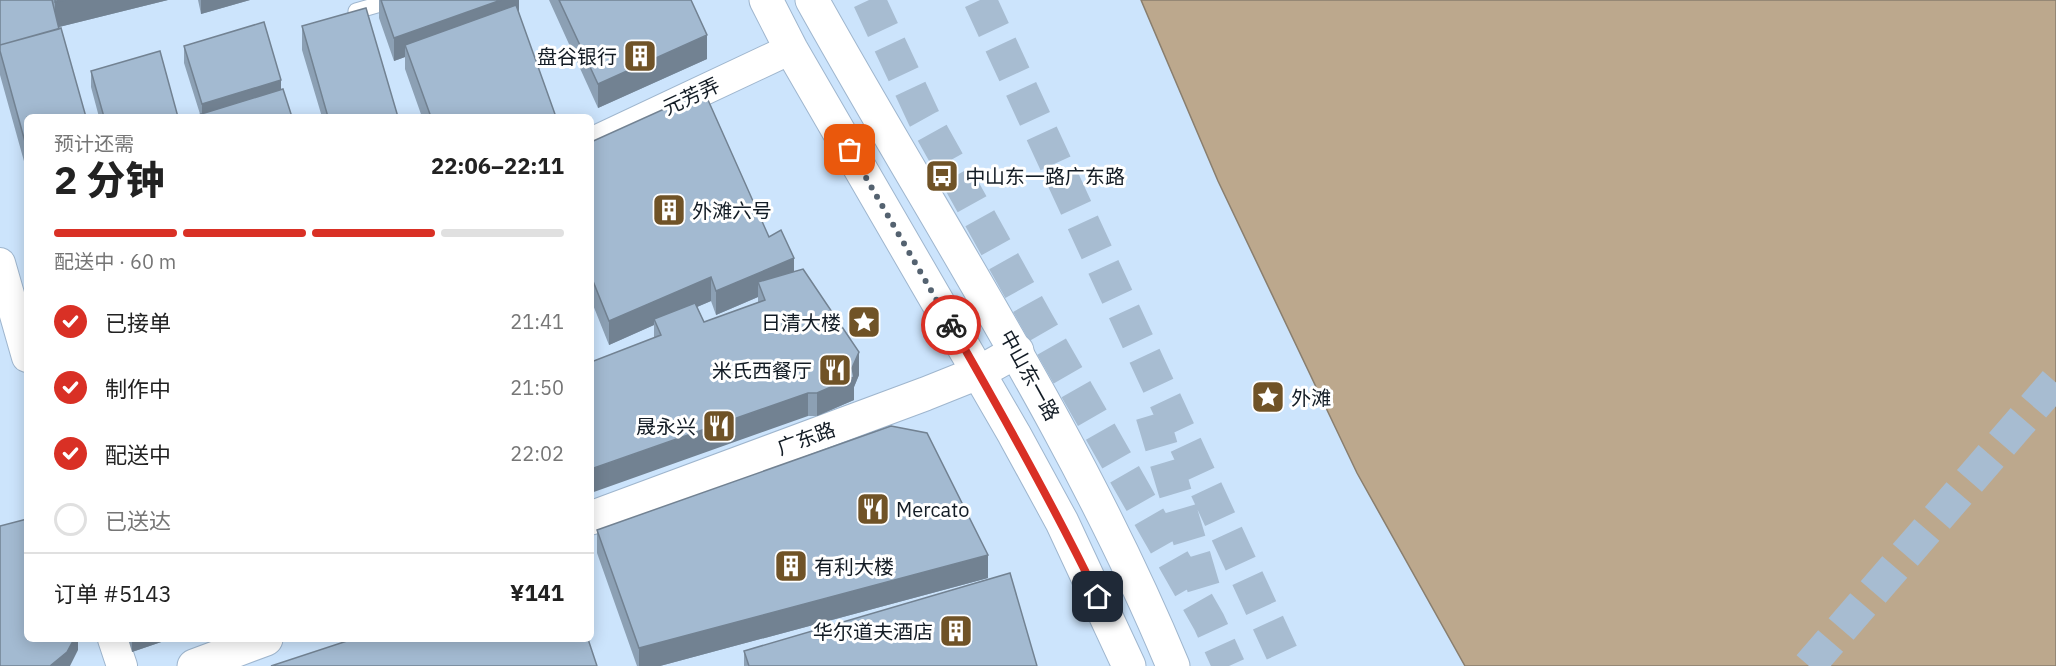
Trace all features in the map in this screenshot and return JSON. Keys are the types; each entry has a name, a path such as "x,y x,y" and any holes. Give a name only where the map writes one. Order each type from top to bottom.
{"main road":[{"path":"765,0 791,49 980,372 1062,522 1129,666"},
{"name":"中山东一路","path":"812,0 1017,351 1101,507 1173,666"},
{"name":"广东路","path":"594,517 980,372 1017,351"},
{"path":"194,666 258,642"}],"street":[{"name":"元芳弄","path":"594,142 791,49"},
{"path":"0,263 22,322"},
{"path":"114,642 122,666"}],"lane":[{"path":"356,11 394,0"}],"shaded area":[{"path":"1141,0 2056,0 2056,666 1465,666 1357,473 1218,181"}],"building":[{"path":"0,0 52,0 59,29 0,45"},
{"path":"381,0 501,0 394,38"},
{"name":"盘谷银行","path":"559,0 691,0 707,35 598,84"},
{"path":"516,5 555,114 430,114 405,45"},
{"path":"366,8 397,114 327,114 302,26"},
{"path":"264,22 281,80 202,104 184,46"},
{"path":"61,28 85,114 24,114 24,138 0,45"},
{"path":"160,51 177,114 103,114 91,71"},
{"path":"283,89 291,114 201,114"},
{"name":"外滩六号","path":"704,91 769,237 781,230 794,258 716,291 711,277 609,321 594,284 594,141"},
{"path":"803,269 859,352 852,368 854,377 817,393 808,393 594,468 594,361 661,335 654,319 695,303 704,322 765,300 758,282"},
{"name":"有利大楼","path":"891,426 927,433 988,555 639,648 597,530"},
{"path":"24,520 24,642 72,642 67,652 50,666 0,666 0,526"},
{"path":"1010,573 1037,666 749,666 744,651"},
{"path":"344,642 589,642 597,666 271,666"}],"tunnel":[{"path":"869,0 924,118 1209,622 1229,666"},
{"path":"980,0 1288,666"},
{"path":"1809,666 2056,381"},
{"path":"1152,415 1204,589"}],"way so far":[{"path":"850,150 951,325"}],"place":[{"name":"盘谷银行","path":"640,56"},
{"name":"中山东一路广东路","path":"942,176"},
{"name":"外滩六号","path":"669,210"},
{"name":"日清大楼","path":"864,322"},
{"name":"米氏西餐厅","path":"835,370"},
{"name":"外滩","path":"1268,397"},
{"name":"晟永兴","path":"719,426"},
{"name":"Mercato","path":"873,509"},
{"name":"有利大楼","path":"791,566"},
{"name":"华尔道夫酒店","path":"956,631"}],"route":[{"path":"951,325 980,372 1062,522 1098,597"}]}
